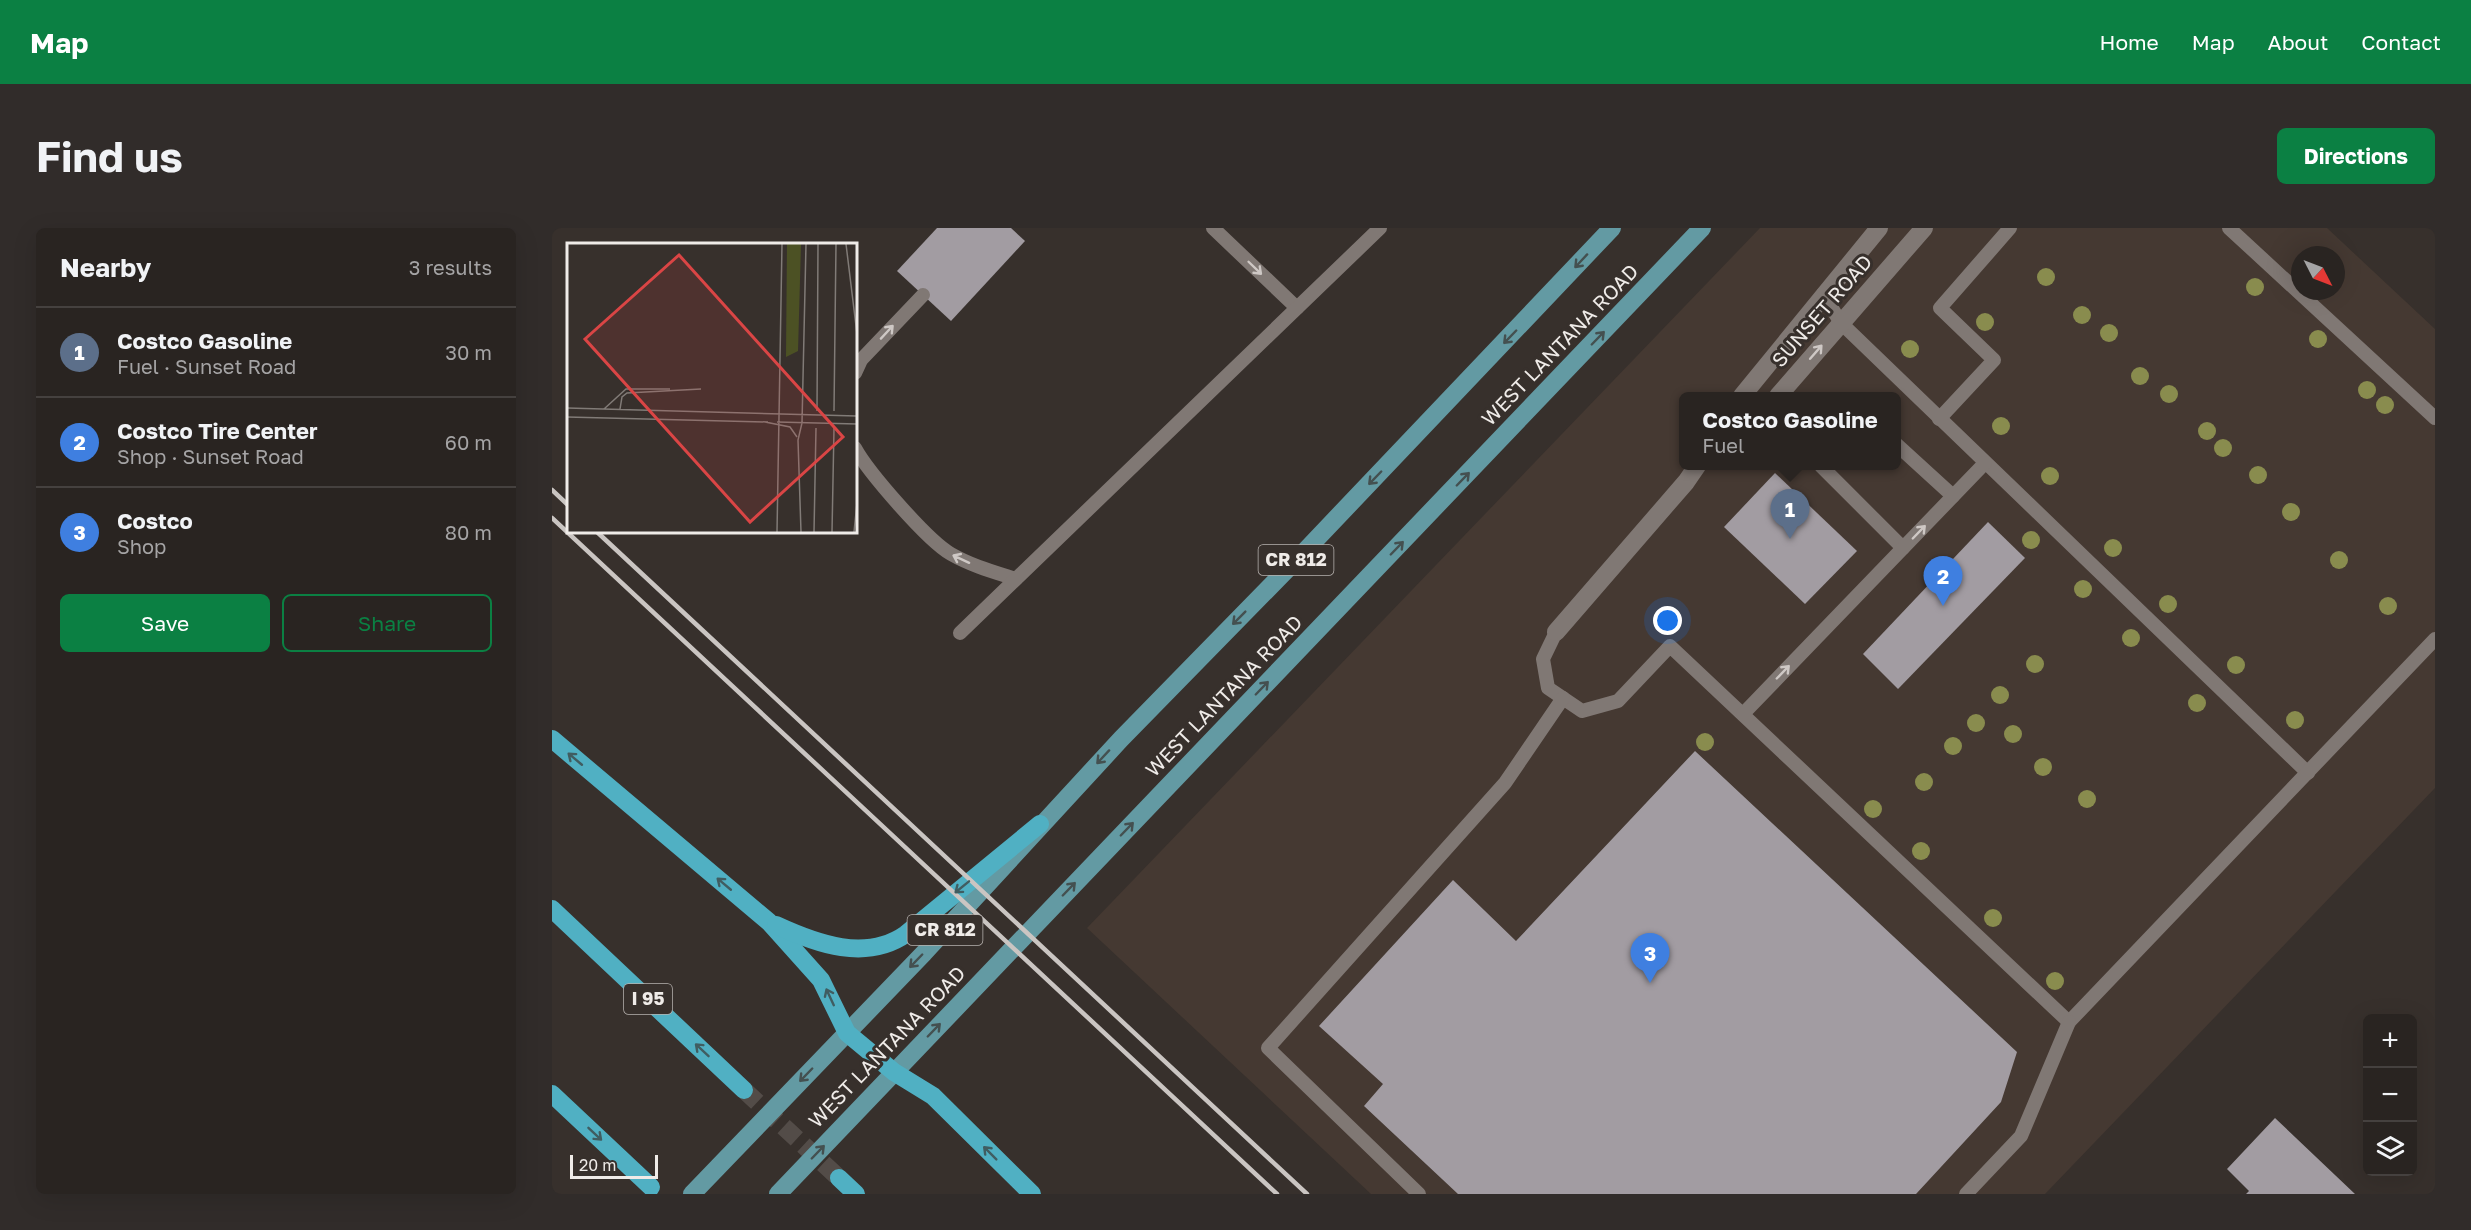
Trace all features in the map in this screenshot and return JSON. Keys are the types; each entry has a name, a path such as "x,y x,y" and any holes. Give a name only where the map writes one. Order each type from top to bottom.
{"highway":[{"path":"552,739 769,922 821,980 847,1033 894,1072 933,1096 1032,1194"},
{"path":"769,922 806,938 836,946 863,948 884,946 906,934 1040,824"},
{"name":"I 95","path":"552,909 744,1090"},
{"path":"552,1094 651,1187"},
{"path":"839,1178 856,1194"}],"main road":[{"name":"WEST LANTANA ROAD","path":"692,1194 924,953 1040,824 1368,485 1612,228"},
{"name":"WEST LANTANA ROAD","path":"777,1194 1702,228"}],"street":[{"name":"SUNSET ROAD","path":"1745,392 1879,228"},
{"name":"SUNSET ROAD","path":"1781,392 1924,228"},
{"path":"1686,482 1694,470"},
{"path":"1556,632 1699,470"}],"lane":[{"path":"1214,228 1297,308"},
{"path":"960,633 1380,228"},
{"path":"1939,419 1994,360 1940,308 2010,228"},
{"path":"2229,228 2435,418"},
{"path":"1823,294 1841,323 2308,773"},
{"path":"856,371 861,360 923,295"},
{"path":"1901,449 1953,496"},
{"path":"856,450 863,463 926,533 949,553 981,568 1016,579"},
{"path":"1743,714 1985,463"},
{"path":"1826,470 1903,548"},
{"path":"1556,632 1543,659 1548,688 1582,711 1618,700 1670,646 2069,1022"},
{"path":"1966,1194 2021,1136 2069,1022 2435,639"},
{"path":"1419,1194 1268,1048 1505,783 1563,698"}],"shaded area":[{"path":"1760,228 2327,228 2435,329 2435,788 2045,1194 1371,1194 1087,928"}],"building":[{"path":"937,228 1011,228 1025,241 951,321 897,271"},
{"path":"1775,473 1857,551 1805,604 1724,527"},
{"path":"1988,522 2025,558 1898,689 1863,654"},
{"path":"1695,751 2017,1052 2001,1102 1916,1194 1458,1194 1364,1106 1383,1084 1319,1026 1453,880 1516,941"},
{"path":"2275,1118 2355,1194 2246,1194 2249,1191 2227,1169"}],"tunnel":[{"path":"744,1090 839,1178"}],"railway":[{"path":"552,490 567,504"},
{"path":"552,518 567,532"},
{"path":"567,532 1277,1194"},
{"path":"597,532 1307,1194"}],"place":[{"name":"Costco Gasoline","path":"1790,539"},
{"name":"Costco Tire Center","path":"1943,606"},
{"name":"Costco","path":"1650,983"}]}
